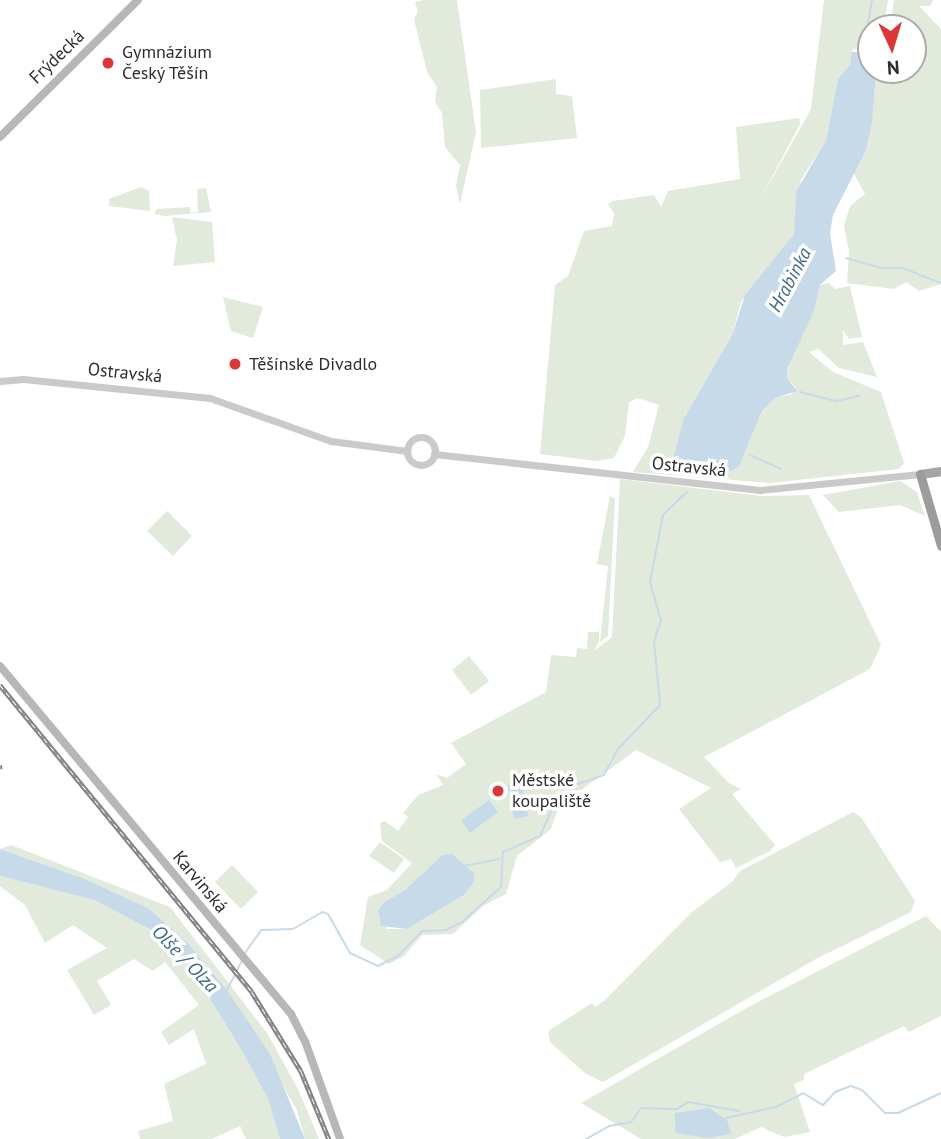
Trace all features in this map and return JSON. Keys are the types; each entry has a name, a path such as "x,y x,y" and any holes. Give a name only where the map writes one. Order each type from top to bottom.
{"highway":[{"path":"919,474 941,546"}],"main road":[{"name":"Frýdecká","path":"0,137 138,0"},
{"name":"Ostravská","path":"919,474 941,471"},
{"name":"Karvinská","path":"0,666 240,954 299,1029 340,1139"}],"street":[{"name":"Ostravská","path":"0,381 23,379 210,397 331,441 407,451 418,464 428,463 434,454 433,444 423,438 412,441 407,451"},
{"name":"Ostravská","path":"434,454 760,490 919,474"}],"green space":[{"path":"457,0 476,132 460,204 456,186 460,165 445,147 442,113 435,102 437,87 427,72 414,19 418,12 415,2"},
{"path":"824,0 888,0 886,14 857,14 857,50 853,49 850,64 838,79 826,140 801,180 794,234 741,302 733,333 683,420 672,463 728,472 739,467 762,411 775,398 792,394 795,387 787,378 790,360 814,311 820,285 829,283 835,289 850,286 862,337 849,339 843,330 843,345 863,342 877,377 839,368 818,349 809,352 833,372 881,392 904,463 899,469 770,483 633,472 648,447 659,405 637,398 629,402 625,436 614,458 597,461 540,454 555,285 568,276 584,231 612,226 614,214 608,204 613,201 654,195 661,207 668,191 740,179 736,127 799,118 800,124 761,198 811,109"},
{"path":"894,0 933,0 930,6 919,6 927,14 892,14"},
{"path":"927,14 941,29 941,284 919,291 906,282 894,289 847,283 849,252 844,226 850,206 865,194 853,172 866,150 874,84 927,84"},
{"path":"556,79 556,94 572,96 577,138 481,148 480,90"},
{"path":"141,187 149,191 150,211 109,206 109,199"},
{"path":"206,188 211,212 165,216 154,214 157,209 190,207 190,213 198,212 197,189"},
{"path":"172,217 212,222 215,262 173,266 177,240"},
{"path":"223,297 263,307 253,338 231,331"},
{"path":"620,479 761,496 809,495 881,645 870,669 704,757 729,783 741,789 732,794 775,845 770,851 736,868 731,859 720,862 679,809 711,788 636,750 559,806 551,829 517,856 506,894 483,906 453,934 422,935 404,956 389,964 360,945 368,897 387,890 412,863 382,841 380,823 385,821 398,831 408,817 403,813 418,795 443,785 436,774 447,778 466,764 451,743 546,692 551,655 576,657 577,648 587,649 588,632 598,632 599,627 599,641 594,651 612,637","holes":["452,854 474,882 464,895 407,929 387,929 378,910 384,902 405,890 442,855"]},
{"path":"900,481 917,492 925,516 900,505 839,512 823,495"},
{"path":"610,496 615,498 608,636 600,642 608,566 597,564"},
{"path":"167,511 192,536 173,556 147,531"},
{"path":"469,656 489,681 471,695 452,670"},
{"path":"853,812 861,817 915,901 911,912 814,960 603,1082 586,1074 550,1042 548,1031 592,1003 595,1007 605,1000 692,912 732,882 740,871"},
{"path":"380,842 404,859 394,873 369,856"},
{"path":"11,845 170,907 267,1033 299,1091 319,1139 305,1139 296,1108 227,990 187,942 148,908 85,879 0,849"},
{"path":"232,865 258,892 241,909 215,882"},
{"path":"0,876 94,900 157,933 196,976 242,1051 268,1099 280,1139 246,1139 240,1126 212,1139 140,1139 138,1131 173,1121 164,1084 206,1064 194,1029 169,1045 161,1032 199,1005 165,962 153,971 134,959 97,981 111,1005 94,1015 67,970 107,948 73,925 45,943 25,905 0,886"},
{"path":"926,916 941,932 941,1016 909,1032 904,1026 804,1074 804,1080 794,1084 810,1132 784,1137 761,1127 735,1139 641,1139 581,1103 750,1006"}],"water":[{"path":"852,52 857,52 857,84 875,84 872,122 866,150 833,215 830,233 836,271 820,285 814,311 788,367 787,378 797,391 775,398 762,411 739,467 728,472 672,463 683,420 733,333 745,295 794,234 796,192 826,140 838,79 850,64"},
{"path":"522,783 528,816 514,819 508,785"},
{"path":"489,800 498,812 470,833 461,820"},
{"name":"Olše / Olza","path":"0,849 85,879 148,908 187,942 227,990 270,1054 305,1139 280,1139 268,1099 242,1051 196,976 157,933 94,900 0,876"},
{"path":"452,854 474,873 474,882 464,895 407,929 381,926 378,910 384,902 405,890 442,855"},
{"path":"709,1108 727,1120 731,1134 707,1138 675,1133 675,1113"}],"waterway":[{"name":"Hrabinka","path":"870,14 872,0"},
{"path":"846,258 880,268 902,268 941,283"},
{"path":"800,392 837,401 859,396"},
{"path":"750,455 781,469"},
{"name":"Hrabinka","path":"245,953 261,930 293,929 322,912 328,914 350,953 378,966 398,956 422,931 446,930 462,922 501,887 503,852 540,836 557,798 575,785 604,775 618,749 660,705 654,641 661,621 650,582 663,515 687,492"},
{"path":"464,866 499,859"},
{"name":"Hrabinka","path":"227,990 242,961"},
{"path":"726,1118 776,1107 803,1093 823,1105 835,1092 851,1086 862,1090 885,1113 898,1113 941,1093"},
{"path":"586,1139 609,1126 631,1122 641,1108 677,1109 688,1102 739,1111"}],"railway":[{"path":"0,685 252,992 301,1071 329,1139"}],"place":[{"name":"Gymnázium Český Těšín","path":"108,63"},
{"name":"Těšínské Divadlo","path":"235,364"},
{"name":"Městské koupaliště","path":"498,791"}]}
